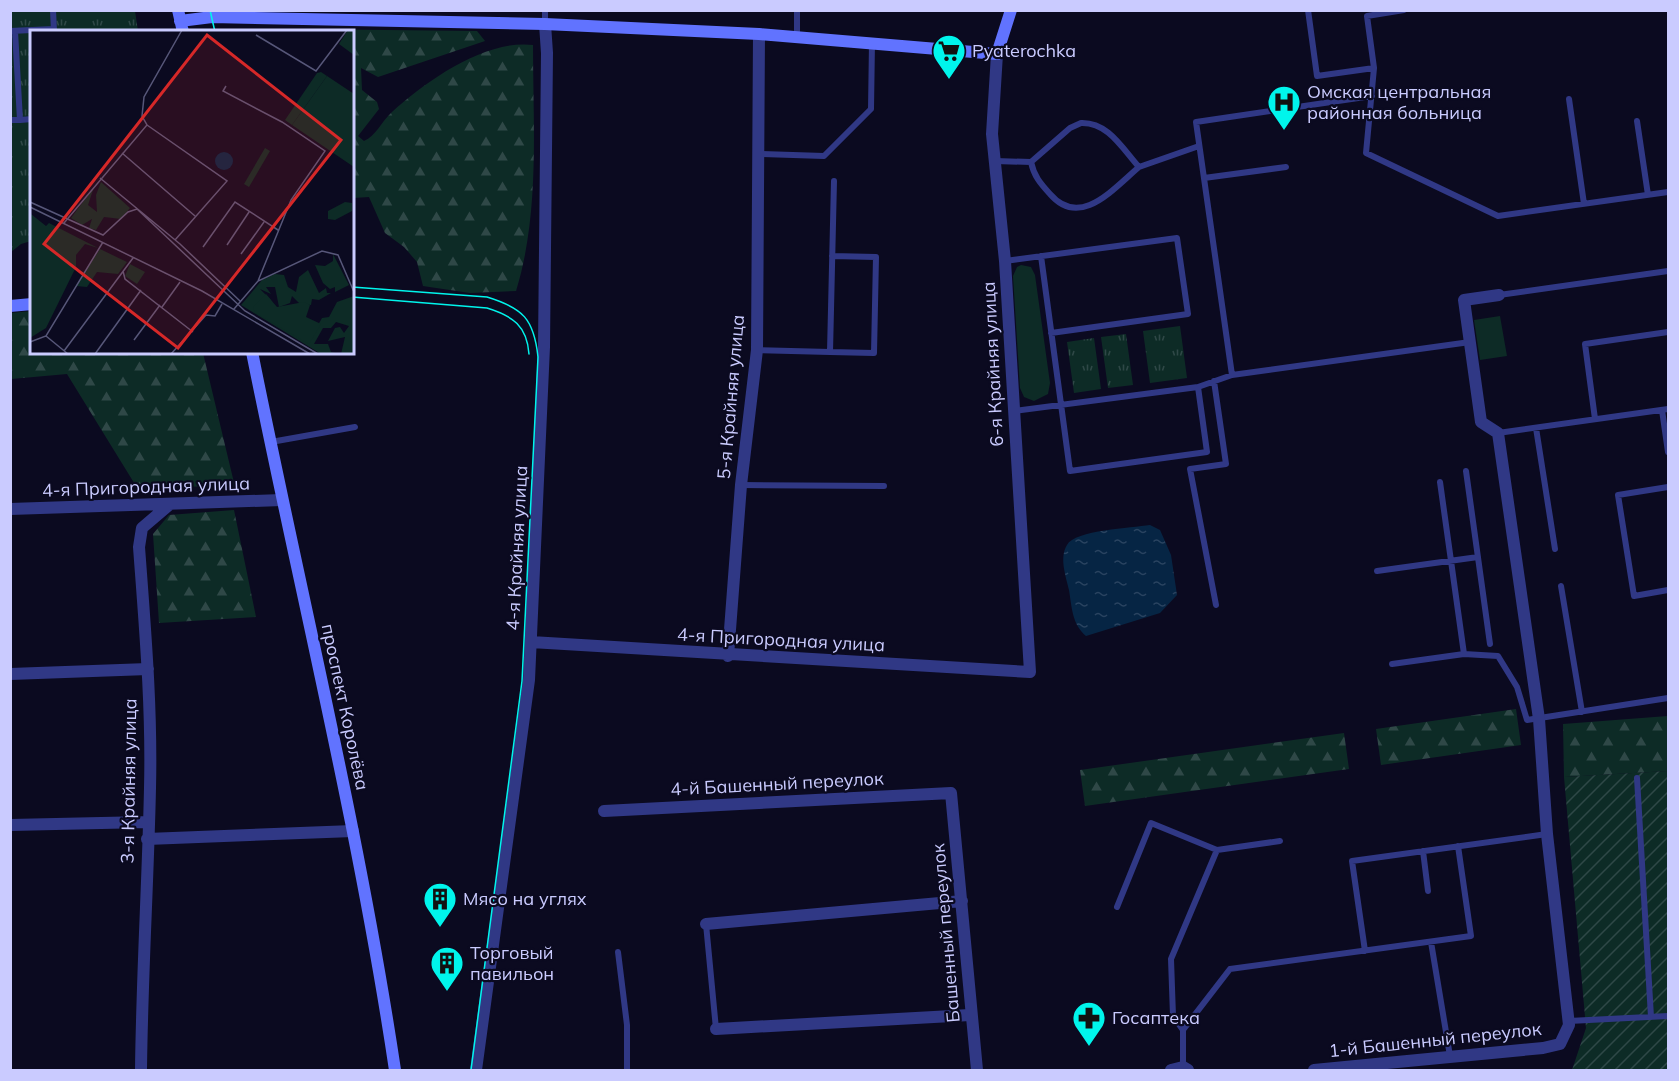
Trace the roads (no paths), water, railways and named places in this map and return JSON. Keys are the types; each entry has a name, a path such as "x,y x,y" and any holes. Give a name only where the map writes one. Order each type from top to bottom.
{"street":[{"path":"180,21 250,14 309,14 797,36 997,54 1011,10"},
{"name":"4-я Крайняя улица","path":"476,1071 529,680 544,347 547,53 545,24"},
{"name":"5-я Крайняя улица","path":"728,656 741,485 757,350 759,34"},
{"name":"6-я Крайняя улица","path":"997,54 993,94 994,161 1005,261 1030,672"},
{"path":"1499,295 1464,300 1481,422 1498,433 1539,719 1547,834 1569,1021"},
{"path":"10,306 30,304"},
{"name":"проспект Королёва","path":"252,354 353,831 382,978 395,1071"},
{"name":"4-я Пригородная улица","path":"10,509 282,500"},
{"name":"3-я Крайняя улица","path":"141,1071 147,822 150,789 148,669 139,547 142,528 169,505"},
{"name":"4-я Пригородная улица","path":"531,642 728,656 1030,672"},
{"path":"10,674 148,669"},
{"name":"4-й Башенный переулок","path":"604,811 951,793"},
{"name":"Башенный переулок","path":"951,793 977,1071"},
{"path":"10,825 147,822"},
{"path":"147,839 353,831"},
{"path":"706,924 962,901"},
{"path":"716,1029 970,1015"},
{"name":"1-й Башенный переулок","path":"1314,1071 1560,1044 1569,1021"}],"lane":[{"path":"52,10 54,30"},
{"path":"545,10 545,24"},
{"path":"797,10 797,36"},
{"path":"1308,10 1317,76 1374,68"},
{"path":"1404,10 1367,16 1374,68 1366,153 1498,216 1668,192"},
{"path":"20,120 13,31 30,31"},
{"path":"759,154 824,156 871,110 872,42"},
{"path":"1233,375 1196,122 1372,96"},
{"path":"1569,99 1584,204"},
{"path":"10,120 30,119"},
{"path":"1637,122 1648,195"},
{"path":"994,161 1031,162 1070,128 1081,123 1094,123 1106,130 1139,167"},
{"path":"1031,162 1034,176 1059,204 1072,210 1089,206 1107,195 1139,167 1199,146"},
{"path":"1204,178 1286,167"},
{"path":"830,352 834,181"},
{"path":"1005,261 1177,238 1188,314 1051,333"},
{"path":"757,350 874,353 876,257 832,256"},
{"path":"1041,256 1070,471 1206,452 1198,387"},
{"path":"1499,295 1668,271"},
{"path":"1596,419 1585,344 1668,332"},
{"path":"1014,411 1198,387 1233,375 1470,342"},
{"path":"1214,381 1226,464 1190,469 1216,605"},
{"path":"1498,433 1665,410 1668,452"},
{"path":"270,442 355,428"},
{"path":"1536,428 1555,549"},
{"path":"1466,471 1490,644"},
{"path":"1440,482 1464,654"},
{"path":"741,485 884,486"},
{"path":"1668,487 1618,495 1634,596 1668,590"},
{"path":"1377,571 1478,557"},
{"path":"1561,586 1582,712"},
{"path":"1392,664 1464,654 1498,656 1517,687 1527,720 1668,699"},
{"path":"1637,778 1651,1017"},
{"path":"1117,908 1151,824 1217,850 1280,841"},
{"path":"1365,951 1352,861 1547,834"},
{"path":"1181,1069 1183,1030 1230,969 1470,936 1458,846"},
{"path":"1183,1030 1173,1016 1171,959 1217,850"},
{"path":"1423,851 1428,891"},
{"path":"706,924 716,1029"},
{"path":"1431,942 1450,1057"},
{"path":"618,952 627,1025 627,1071"},
{"path":"1569,1021 1668,1016"}],"water":[{"path":"1150,525 1160,530 1171,555 1177,595 1160,613 1086,636 1075,621 1072,609 1063,561 1067,545 1072,540 1092,533"}],"tram line":[{"path":"210,10 215,30"},
{"path":"354,287 487,297 499,301 518,311 530,324 538,357 522,681 471,1070"},
{"path":"354,297 487,308 511,319 522,329 529,354"}],"place":[{"name":"Pyaterochka","path":"949,80"},
{"name":"Омская центральная районная больница","path":"1284,131"},
{"name":"Мясо на углях","path":"440,928"},
{"name":"Торговый павильон","path":"447,992"},
{"name":"Госаптека","path":"1089,1047"}]}
